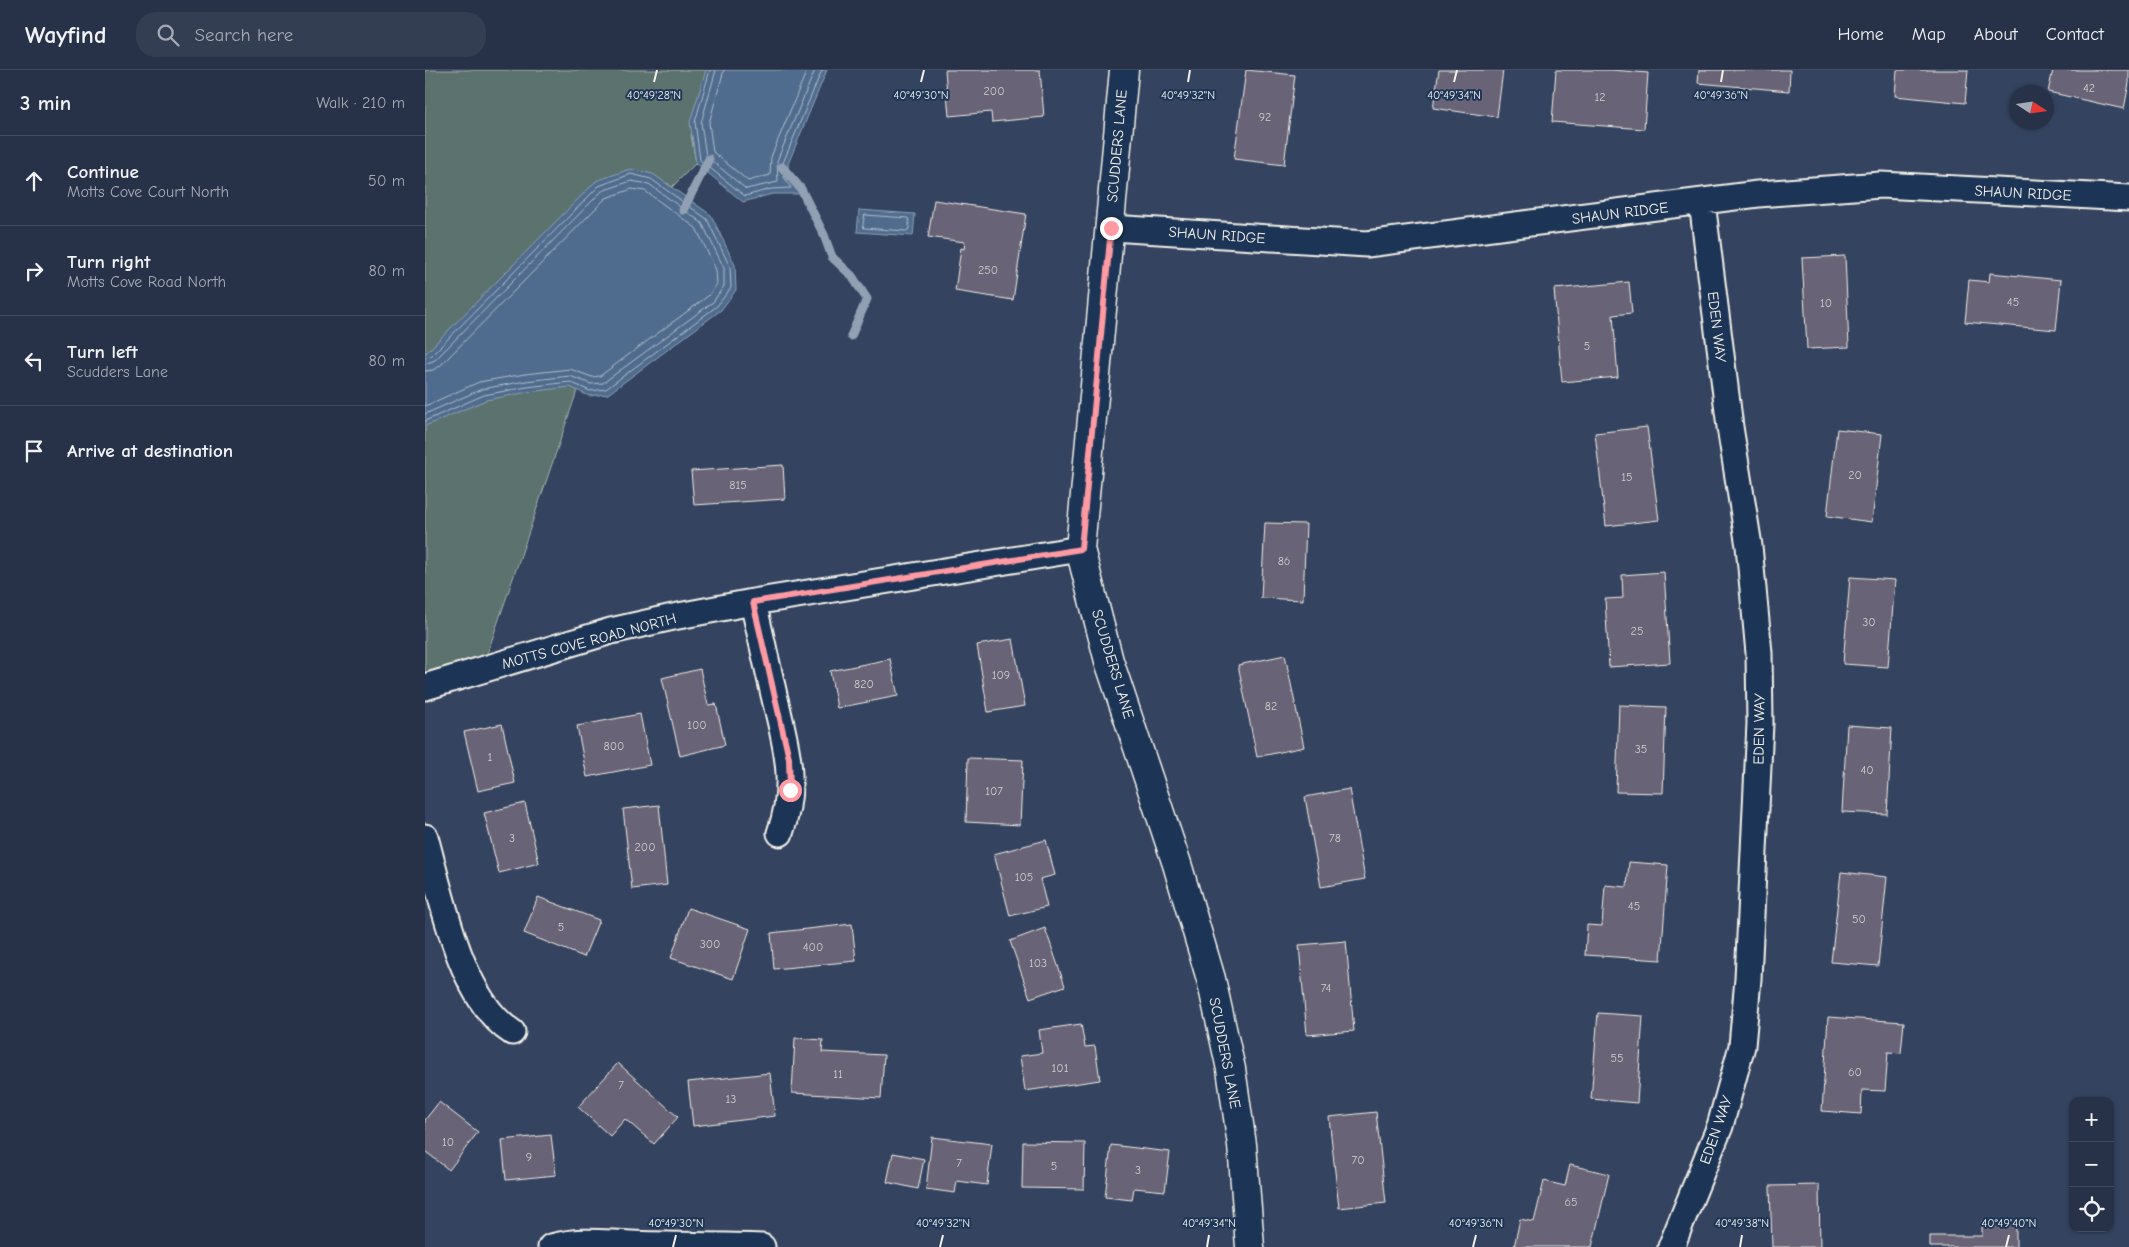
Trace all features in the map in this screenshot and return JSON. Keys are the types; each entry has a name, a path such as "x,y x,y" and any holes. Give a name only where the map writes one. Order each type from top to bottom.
{"street":[{"name":"SCUDDERS LANE","path":"1124,70 1081,549 1109,661 1177,864 1211,979 1231,1069 1242,1145 1251,1247"},
{"name":"SHAUN RIDGE","path":"1111,228 1367,244 1757,194 1881,185 2129,198"},
{"name":"EDEN WAY","path":"1671,1247 1720,1126 1741,1046 1748,979 1760,723 1759,653 1749,546 1730,427 1702,202"},
{"name":"MOTTS COVE ROAD NORTH","path":"425,688 611,631 673,616 1081,549"},
{"path":"753,602 789,758 790,790 780,833"},
{"path":"425,837 460,957 480,997 499,1024 512,1032"},
{"path":"551,1247 584,1241 630,1246 703,1244 762,1247"}],"green space":[{"path":"425,70 726,70 691,135 696,163 672,187 667,183 615,280 484,663 425,681"}],"water":[{"path":"706,70 827,70 788,164 789,175 801,189 799,194 772,194 743,202 696,163 690,122"},
{"path":"630,169 653,174 711,215 735,265 736,290 721,310 608,394 589,396 570,387 528,392 486,400 425,426 425,354 596,181"},
{"path":"859,210 915,214 913,236 857,232"}],"building":[{"path":"945,70 1040,70 1044,117 992,122 991,112 949,116"},
{"path":"1246,70 1295,75 1284,165 1234,159"},
{"path":"1439,70 1503,70 1497,117 1433,108"},
{"path":"1556,70 1612,70 1648,73 1644,129 1552,122"},
{"path":"1699,70 1790,70 1789,91 1698,83"},
{"path":"1897,70 1968,70 1965,103 1895,96"},
{"path":"2053,70 2129,70 2129,83 2124,109 2054,93 2054,85 2050,85"},
{"path":"934,200 1026,214 1013,300 955,291 961,248 964,249 965,242 928,237"},
{"path":"1845,256 1849,347 1807,349 1802,258"},
{"path":"1990,273 2061,280 2056,330 1965,322 1969,280 1989,282"},
{"path":"1629,282 1632,313 1613,315 1618,377 1562,382 1554,289"},
{"path":"1647,427 1659,520 1606,526 1595,433"},
{"path":"1837,429 1882,434 1872,522 1827,516"},
{"path":"783,465 785,499 694,505 691,471"},
{"path":"1265,523 1306,524 1303,600 1261,598"},
{"path":"1664,572 1670,663 1609,667 1605,599 1623,598 1622,575"},
{"path":"1850,577 1895,580 1888,667 1843,664"},
{"path":"1013,639 1025,706 988,712 977,645"},
{"path":"1285,655 1304,747 1257,757 1238,665"},
{"path":"890,659 898,696 837,708 830,671"},
{"path":"700,669 708,705 716,704 725,745 680,756 662,678"},
{"path":"1619,705 1666,707 1663,793 1616,792"},
{"path":"640,714 650,765 587,777 577,726"},
{"path":"502,724 515,783 478,791 464,732"},
{"path":"1847,725 1892,728 1887,814 1842,812"},
{"path":"968,758 1023,760 1020,825 966,822"},
{"path":"1349,789 1365,879 1321,887 1305,797"},
{"path":"525,803 539,863 499,873 484,813"},
{"path":"659,805 667,885 632,889 623,809"},
{"path":"1046,840 1055,875 1040,879 1047,907 1010,916 994,854"},
{"path":"1629,862 1668,865 1661,960 1585,955 1587,925 1602,926 1605,885 1627,887"},
{"path":"1841,872 1887,877 1878,966 1831,962"},
{"path":"538,897 599,920 584,957 524,933"},
{"path":"688,908 750,929 733,979 671,958"},
{"path":"852,924 856,961 774,969 771,933"},
{"path":"1045,928 1065,986 1030,998 1010,941"},
{"path":"1346,941 1354,1031 1307,1035 1299,945"},
{"path":"1598,1013 1643,1016 1637,1103 1591,1099"},
{"path":"1828,1017 1904,1022 1901,1053 1888,1052 1885,1091 1862,1090 1861,1114 1822,1111"},
{"path":"1081,1024 1085,1047 1095,1046 1100,1080 1025,1091 1020,1056 1042,1053 1039,1030"},
{"path":"795,1038 823,1040 822,1052 884,1055 881,1098 792,1093"},
{"path":"618,1063 678,1117 654,1144 625,1119 610,1136 578,1107"},
{"path":"770,1073 775,1116 693,1126 688,1082"},
{"path":"439,1102 478,1132 449,1170 425,1151 425,1120"},
{"path":"1376,1112 1386,1203 1339,1208 1329,1117"},
{"path":"551,1135 556,1175 506,1180 502,1140"},
{"path":"932,1137 992,1144 987,1185 957,1181 955,1193 926,1189"},
{"path":"1023,1142 1085,1143 1084,1189 1022,1188"},
{"path":"1111,1145 1170,1152 1165,1191 1134,1188 1132,1200 1105,1197"},
{"path":"893,1153 924,1159 918,1189 887,1182"},
{"path":"1570,1165 1609,1174 1592,1247 1514,1247 1520,1219 1534,1222 1544,1181 1565,1186"},
{"path":"1819,1185 1820,1247 1772,1247 1770,1186"},
{"path":"1982,1221 2016,1221 2016,1247 1930,1247 1930,1236 1982,1236"}],"waterway":[{"path":"683,210 709,159"},
{"path":"782,167 801,189 824,235 832,257 852,276 867,299 851,336"}],"route":[{"path":"790,790 789,758 753,602 1081,549 1111,228"}]}
